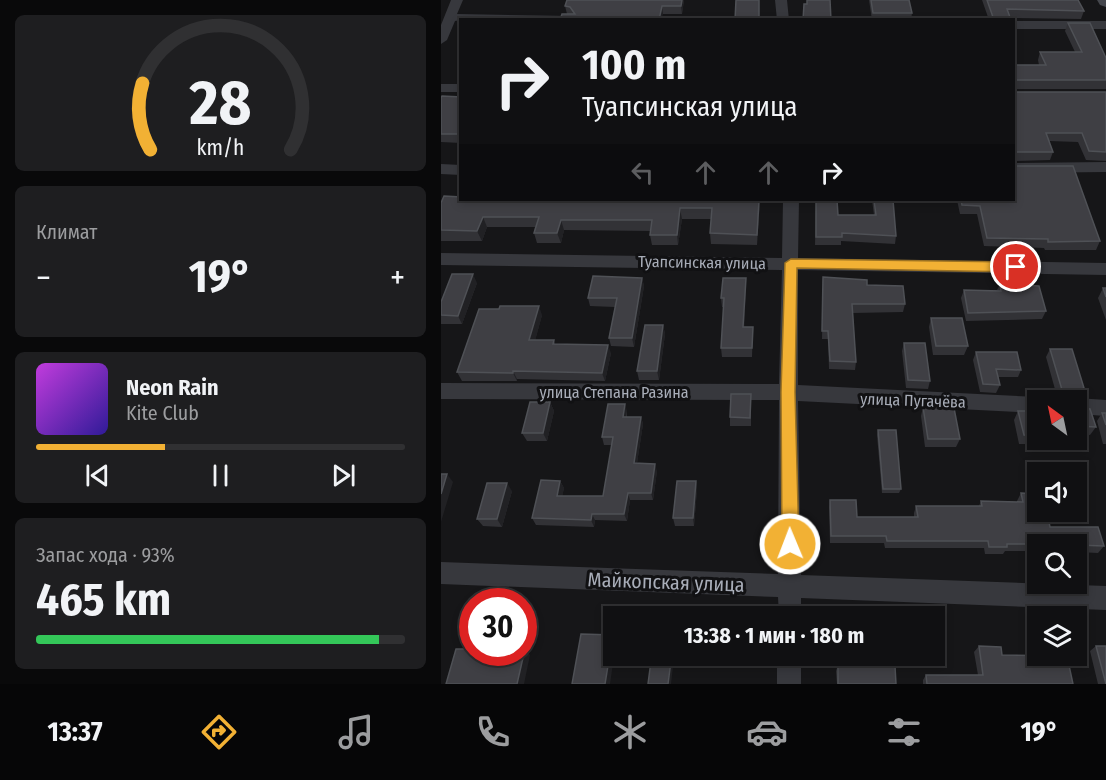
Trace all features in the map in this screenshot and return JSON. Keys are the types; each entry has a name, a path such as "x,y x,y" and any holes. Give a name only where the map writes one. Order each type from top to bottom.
{"street":[{"path":"441,40 457,0"},
{"path":"781,0 783,18"},
{"path":"450,17 490,18"},
{"path":"1015,24 1106,25"},
{"path":"441,88 459,88"},
{"path":"1015,168 1106,167"},
{"path":"441,169 459,170"},
{"path":"790,606 788,392 791,201"},
{"name":"Туапсинская улица","path":"441,259 1106,268"},
{"name":"улица Степана Разина","path":"441,391 788,392"},
{"name":"улица Пугачёва","path":"788,392 820,396 1027,405"},
{"path":"1087,407 1106,408"},
{"name":"Майкопская улица","path":"441,573 791,588 1106,598"},
{"path":"789,666 789,684"}],"building":[{"path":"567,0 682,0 681,6 662,6 659,18 561,18 562,14 575,14 570,7 565,6"},
{"path":"736,0 759,0 759,18 735,18"},
{"path":"807,0 830,0 831,18 803,18 804,4 807,4"},
{"path":"871,0 909,0 912,13 873,13"},
{"path":"987,0 1078,0 1084,11 1007,9 1010,18 993,18"},
{"path":"1068,23 1090,23 1106,58 1106,80 1015,81 1015,65 1046,65 1040,52 1082,52"},
{"path":"1015,92 1106,92 1106,152 1089,151 1082,133 1046,133 1053,152 1017,152 1015,154"},
{"path":"442,96 459,97 459,134 441,134"},
{"path":"1015,166 1073,166 1100,241 1048,242 1048,239 987,238 980,206 962,205 961,201 1015,201"},
{"path":"444,196 459,197 459,201 759,201 757,235 710,233 712,208 680,208 677,235 650,235 652,220 561,220 557,233 534,233 539,217 483,217 477,231 441,230 441,203"},
{"path":"816,201 837,201 838,215 876,215 874,201 893,201 896,236 842,233 842,237 816,237"},
{"path":"452,274 473,274 458,316 441,315 441,302"},
{"path":"593,276 642,278 632,338 609,338 617,298 588,298"},
{"path":"823,277 867,280 867,285 903,286 905,304 852,304 856,362 830,361 828,331 822,331"},
{"path":"723,278 746,278 743,327 753,327 752,348 721,348"},
{"path":"1000,284 1039,286 1046,311 968,313 964,290 1001,291"},
{"path":"500,306 539,306 529,340 554,340 553,344 608,345 602,373 457,372 479,309 499,309"},
{"path":"931,318 962,318 968,346 936,346"},
{"path":"645,325 663,325 657,371 637,371"},
{"path":"904,343 925,343 930,381 908,380"},
{"path":"1050,349 1072,349 1084,388 1062,390"},
{"path":"976,352 1017,352 1021,370 996,369 1000,385 983,384"},
{"path":"731,394 751,394 750,418 730,417"},
{"path":"530,402 550,402 543,433 522,433"},
{"path":"608,404 625,404 623,417 641,417 634,463 655,464 651,493 628,493 624,514 592,514 591,520 532,518 541,480 560,481 557,496 603,496 613,437 602,437"},
{"path":"923,407 954,408 960,439 928,439"},
{"path":"1087,409 1090,409 1096,427 1087,427"},
{"path":"1018,411 1027,411 1027,435 1024,435"},
{"path":"1102,413 1106,413 1106,425"},
{"path":"878,430 896,430 901,489 883,489"},
{"path":"441,474 447,474 441,494"},
{"path":"677,481 696,481 693,518 673,518"},
{"path":"487,483 507,483 497,519 477,519"},
{"path":"1021,493 1027,493 1027,522 1049,522 1050,527 1098,527 1104,546 1087,545 1087,534 1027,534 1027,544 1007,544 1007,547 989,547 988,541 887,541 886,536 831,536 830,500 856,500 857,517 918,517 916,506 982,506 981,501 1023,502"},
{"path":"581,634 603,635 603,666 608,666 605,684 572,684"},
{"path":"979,646 1001,647 1002,655 1027,655 1027,666 1069,666 1073,684 927,684 926,675 983,675"},
{"path":"1096,646 1106,646 1106,684"},
{"path":"456,649 459,649 459,666 521,666 517,684 446,684"},
{"path":"650,666 670,666 668,684 648,684"},
{"path":"838,666 895,666 896,684 838,684"}],"route":[{"path":"790,544 788,392 791,263 1016,267"}]}
